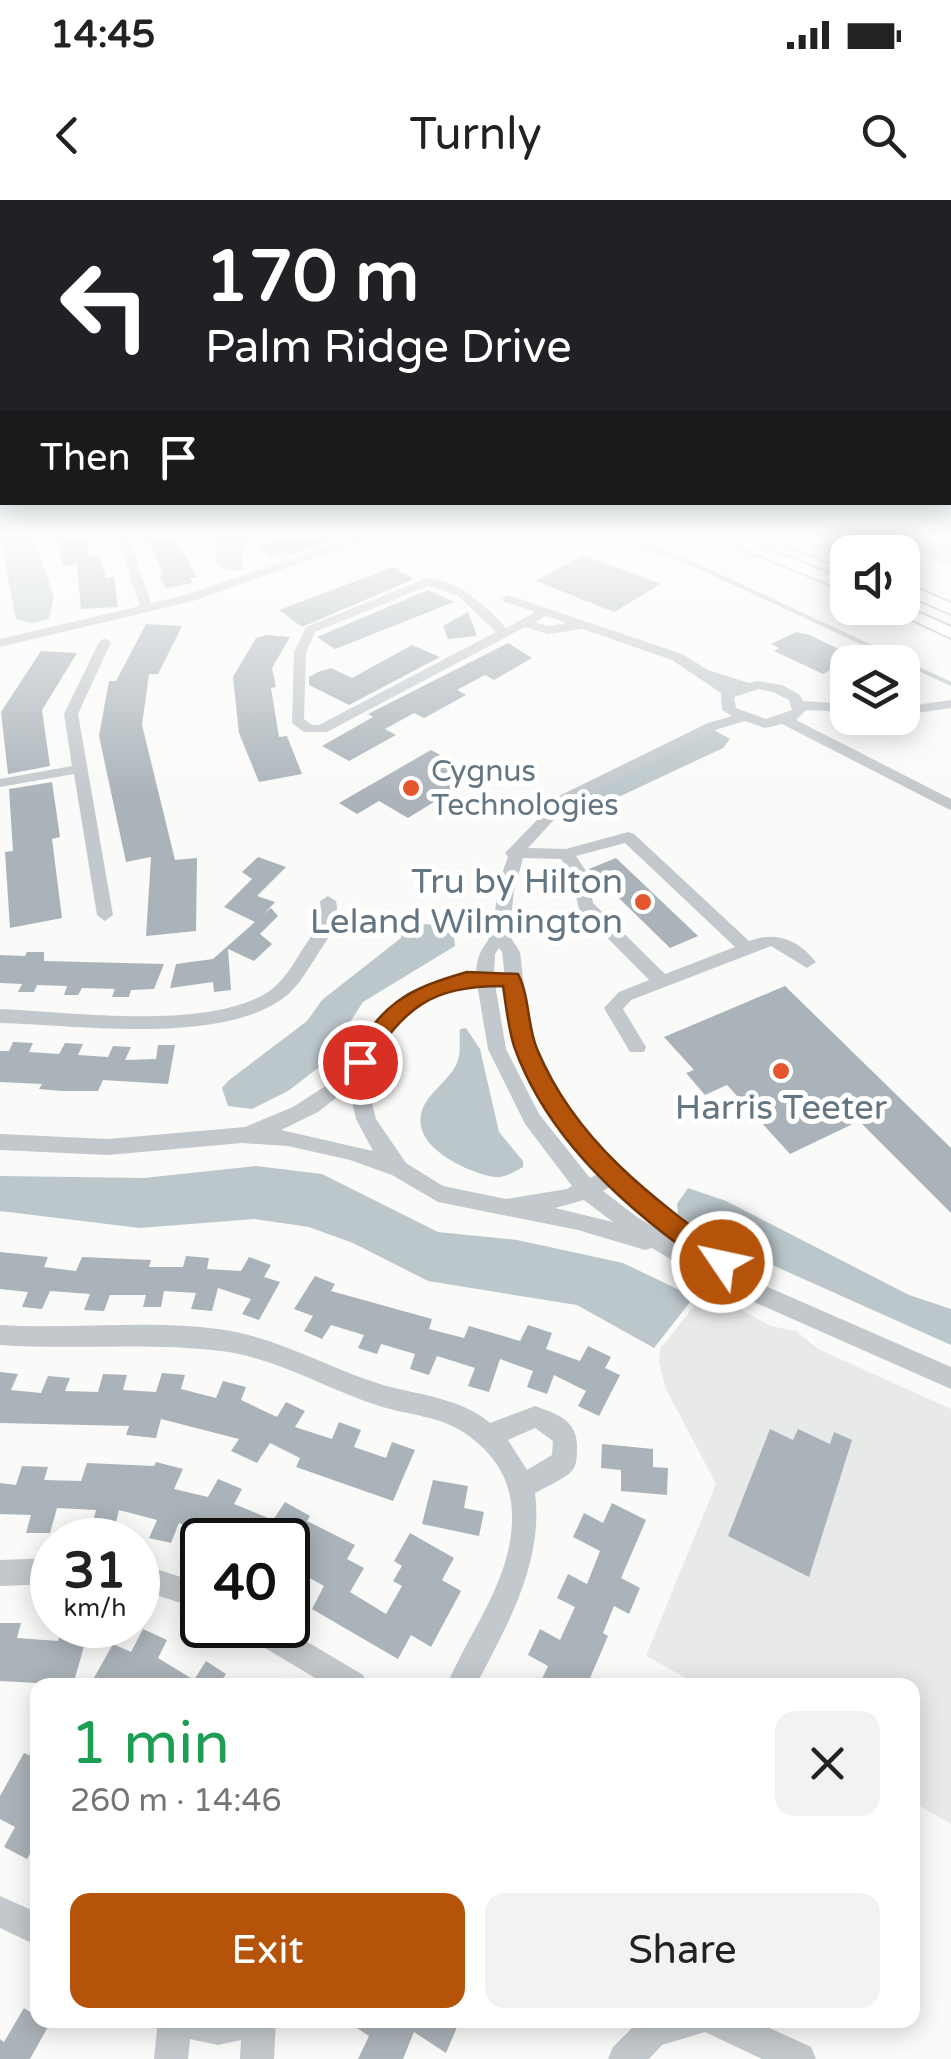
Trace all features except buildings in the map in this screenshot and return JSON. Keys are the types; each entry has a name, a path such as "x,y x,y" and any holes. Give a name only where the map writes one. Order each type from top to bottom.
{"street":[{"path":"0,643 78,625"},
{"path":"323,625 310,630 300,652 297,720 308,729 322,729 526,625"},
{"path":"496,625 506,635"},
{"path":"530,625 548,630 584,625 678,657 730,693"},
{"path":"105,642 72,706 105,914"},
{"path":"703,674 745,686 777,688 799,705 830,707"},
{"path":"740,718 726,704 730,693 745,686"},
{"path":"920,708 951,704"},
{"path":"681,1255 588,1191 517,1094 492,1031 486,953 500,935 513,853 566,798 713,726 740,718 765,724 787,721 795,716 799,705"},
{"path":"787,721 951,805"},
{"path":"0,783 80,769"},
{"path":"513,853 566,854 628,837 747,949"},
{"path":"566,854 578,871 585,905 662,982"},
{"path":"0,1016 164,1020 257,1006 281,991 296,974 326,926 328,901"},
{"path":"500,935 511,952 520,1031 540,1079 580,1142 612,1177 746,1285"},
{"path":"637,1048 613,1008 626,996 770,940 783,943 806,962"},
{"path":"242,1135 317,1102 360,1062 379,1027 407,1002 444,983 511,978"},
{"path":"360,1062 363,1113 380,1146 399,1170"},
{"path":"0,1142 132,1146 242,1135 336,1147 399,1170 438,1193 578,1221 681,1255 951,1378"},
{"path":"506,1208 588,1191 612,1177"},
{"path":"0,1335 204,1338 252,1346 377,1394 445,1412 488,1436 512,1466 520,1488 526,1536 518,1570 464,1678"},
{"path":"488,1436 534,1417 551,1423 565,1436 564,1462 520,1488"},
{"path":"0,1573 30,1572"},
{"path":"291,1648 341,1678"},
{"path":"0,1912 30,1926"},
{"path":"171,2059 175,2028"},
{"path":"258,2028 258,2059"},
{"path":"624,2059 653,2031 664,2028"},
{"path":"732,2028 799,2059"}],"shaded area":[{"path":"714,730 730,739 723,748 579,815 571,811 571,798"},
{"path":"422,924 439,925 454,937 455,946 363,1002 322,1065 288,1091 252,1109 228,1106 222,1088 228,1081 307,1021 322,1000 401,938 401,930"},
{"path":"466,1028 480,1049 499,1132 523,1161 523,1167 502,1177 484,1175 450,1160 431,1144 421,1126 428,1099 454,1069 460,1029"},
{"path":"256,1166 322,1174 438,1232 517,1240 623,1263 694,1297 654,1348 577,1305 428,1281 353,1243 309,1227 254,1219 140,1228 0,1211 0,1176 144,1178"},
{"path":"688,1188 726,1201 909,1295 951,1309 951,1345 703,1234 678,1214 677,1204"},
{"path":"706,1291 771,1326 796,1331 818,1349 951,1409 951,1824 920,1806 920,1678 686,1678 646,1656 716,1484 665,1387 660,1349"}],"waterway":[{"path":"824,625 951,684"}],"place":[{"name":"Cygnus Technologies","path":"411,788"},
{"name":"Tru by Hilton Leland Wilmington","path":"643,902"},
{"name":"Harris Teeter","path":"781,1071"}],"route":[{"path":"360,1062 388,1017 420,994 444,983 511,978 525,1045 549,1096 580,1142 650,1210 722,1262"}]}
